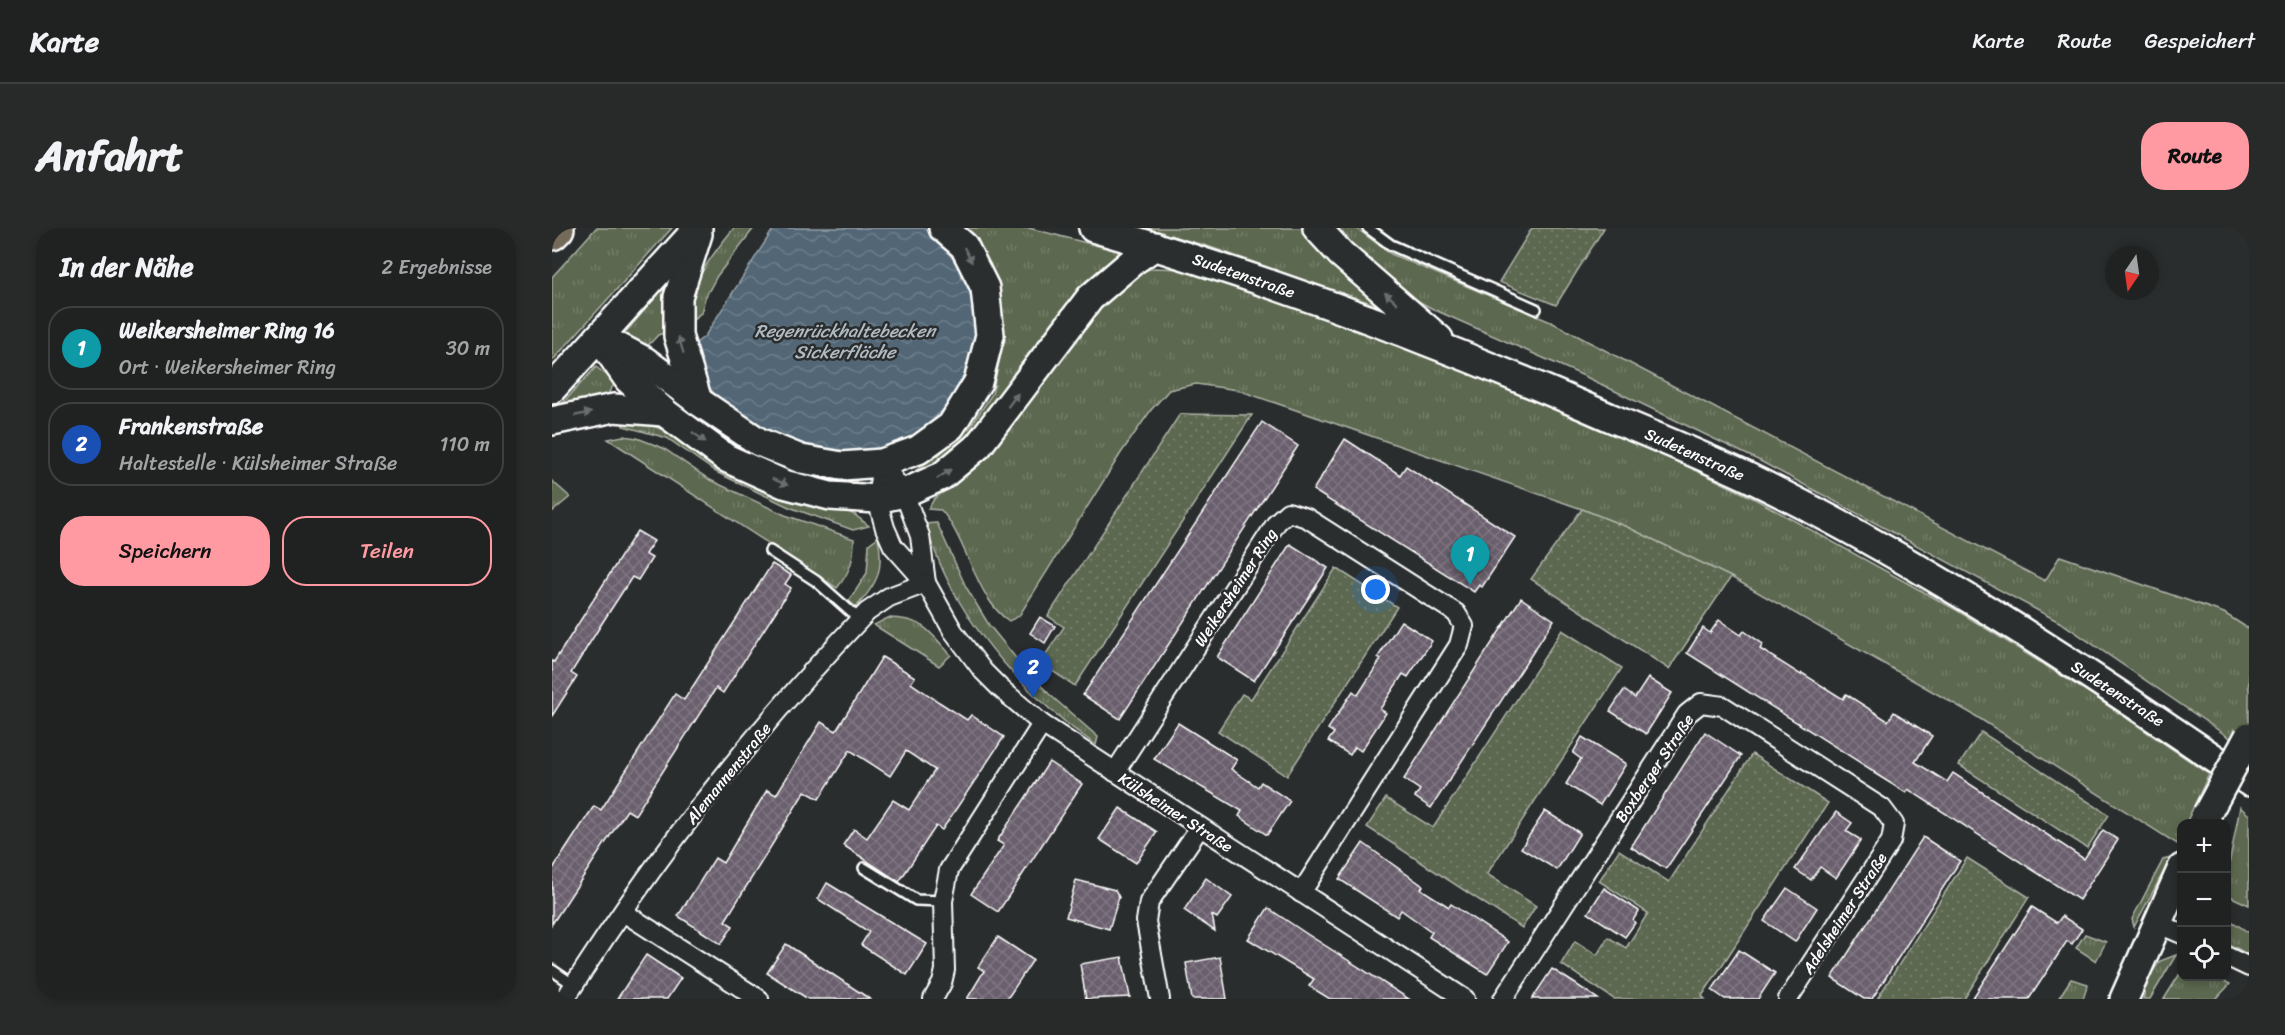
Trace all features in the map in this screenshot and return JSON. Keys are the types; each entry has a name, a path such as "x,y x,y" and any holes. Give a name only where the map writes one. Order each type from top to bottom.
{"highway":[{"path":"552,233 557,228"}],"main road":[{"path":"552,389 699,228"},
{"path":"698,401 678,336 678,297 699,228"},
{"path":"599,337 645,361 698,401 759,442 801,459 842,466 882,463 918,450 951,426 978,382 990,335 985,288 964,246 943,228"},
{"name":"Sudetenstraße","path":"1093,228 1265,281 1451,350 1745,476 1838,524 2024,633 2118,692 2249,782"},
{"path":"1317,228 1341,254 1451,350"},
{"path":"599,337 628,379 664,412 726,458 784,484 830,496 877,499 904,493 942,476 978,446 1090,298 1132,261 1155,246"},
{"path":"552,422 614,408 664,412"},
{"path":"2205,819 2249,736"},
{"path":"2124,999 2179,873"}],"street":[{"name":"Külsheimer Straße","path":"882,463 904,493 920,536 926,583"},
{"name":"Külsheimer Straße","path":"882,463 877,499 885,528 894,546 926,583 953,632 983,671 1042,724 1465,999"},
{"name":"Weikersheimer Ring","path":"1115,772 1276,522 1288,512 1307,518 1456,613 1464,626 1459,645 1301,892"},
{"name":"Alemannenstraße","path":"569,992 623,912 739,756 860,620 889,597 926,583"},
{"name":"Boxberger Straße","path":"1503,999 1687,714 1701,703 1723,706 1882,808 1894,824"},
{"path":"933,999 942,983 945,970 943,901 949,870 1042,724"},
{"name":"Adelsheimer Straße","path":"1788,999 1891,840 1894,824"},
{"path":"1161,999 1146,921 1149,902 1200,827"},
{"path":"623,912 759,999"},
{"path":"2156,923 2177,932"},
{"path":"2231,958 2249,967"}],"lane":[{"path":"1368,228 1391,245 1536,309"},
{"path":"770,551 816,581 860,620"},
{"path":"864,868 916,900 943,901"},
{"path":"552,970 569,992"}],"green space":[{"path":"596,228 672,228 552,361 552,277"},
{"path":"734,228 754,228 717,276 705,298 701,313 685,325 691,297 702,273 716,250"},
{"path":"959,228 1029,228 1121,252 1074,303 953,457 915,475 916,470 940,454 970,427 992,394 1001,353 1001,311"},
{"path":"1143,228 1304,228 1388,309 1210,247"},
{"path":"1332,228 1356,228 1391,254 1553,323 2045,581 2060,556 2224,613 2249,629 2249,751 2063,624 1760,461 1584,376 1435,310 1409,296 1385,280"},
{"path":"1532,228 1604,228 1556,305 1499,282"},
{"path":"1155,268 1184,269 1418,350 1638,442 1753,498 1958,611 2083,689 2209,774 2188,819 2177,819 2177,844 1974,715 1731,577 1627,527 1582,509 1238,390 1196,384 1169,390 1151,410 1121,453 1019,616 1009,621 988,598 950,522 941,510 928,509 934,499 967,475 1101,301 1138,272"},
{"path":"667,284 673,287 667,332 658,335 643,351 625,333"},
{"path":"596,367 616,382 608,398 565,407 561,405"},
{"path":"633,372 830,477 856,479 855,486 808,479 746,456 707,430"},
{"path":"1180,414 1252,415 1075,686 1040,663 1064,627 1048,616"},
{"path":"622,418 656,427 855,515 869,526 853,530 789,507 716,472 667,438 623,426"},
{"path":"623,436 637,438 663,448 710,480 785,515 854,539 852,560 845,577 837,588 608,439"},
{"path":"552,481 570,497 552,512"},
{"path":"1582,509 1627,527 1731,577 1669,669 1531,579"},
{"path":"937,523 966,587 989,625 1049,694 1098,737 1096,745 1073,729 1031,691 1011,671 976,627 947,579 924,524"},
{"path":"878,537 880,567 878,575 870,590 856,607 849,601 867,573 869,544"},
{"path":"1336,568 1397,607 1287,776 1218,731 1242,694 1251,699"},
{"path":"888,618 918,623 931,633 951,655 939,666 874,625"},
{"path":"1562,630 1622,668 1487,874 1536,906 1522,928 1367,827 1386,798 1433,828"},
{"path":"1981,732 2109,815 2087,848 1959,765"},
{"path":"1752,754 1828,803 1702,996 1705,999 1614,999 1561,964 1575,941 1597,955 1608,937 1626,948 1648,913 1599,881 1619,850 1669,882"},
{"path":"2240,807 2249,815 2249,905 2231,897 2231,854"},
{"path":"1967,858 2029,897 1964,999 1877,999"},
{"path":"2171,858 2134,927 2132,919 2163,860"},
{"path":"2231,921 2249,933 2249,955 2231,945"},
{"path":"2085,934 2106,942 2096,961 2076,948"},
{"path":"2176,955 2150,999 2143,999 2145,993 2140,990 2160,961"},
{"path":"2177,978 2177,981 2224,981 2230,984 2216,999 2164,999"},
{"path":"2071,979 2088,984 2083,999 2058,999"}],"water":[{"name":"Regenrückhaltebecken Sickerfläche","path":"774,228 924,228 934,234 965,275 978,322 969,370 950,402 919,435 888,448 849,455 809,451 763,432 725,406 702,379 691,347 705,336"}],"building":[{"path":"1262,422 1298,446 1120,719 1083,695"},
{"path":"1345,439 1400,475 1406,466 1515,537 1482,587 1479,585 1474,592 1313,490"},
{"path":"637,531 654,541 645,554 652,558 638,580 632,577 604,620 571,673 577,677 552,716 552,661 554,662"},
{"path":"1290,544 1328,568 1254,681 1217,657"},
{"path":"772,564 791,575 785,584 791,588 723,693 716,688 635,815 627,810 552,924 552,870 594,806 601,810 675,694 684,700"},
{"path":"1521,598 1554,620 1431,808 1415,797 1420,790 1404,779"},
{"path":"1040,617 1055,626 1045,643 1030,633"},
{"path":"1719,620 1741,635 1744,631 1763,644 1760,649 1843,699 1846,694 1888,721 1894,712 1932,736 1915,762 1947,782 1953,773 2084,859 2103,830 2118,840 2079,900 1908,789 1906,793 1687,653 1703,628 1710,633"},
{"path":"1401,621 1432,641 1408,677 1403,674 1380,709 1386,713 1361,751 1355,747 1350,755 1328,741 1334,733 1328,729 1353,691 1358,695"},
{"path":"882,657 915,677 911,683 939,702 967,720 971,715 1004,737 942,830 936,826 899,882 843,845 854,829 867,838 893,800 909,810 935,770 906,751 890,776 850,750 819,799 805,791 725,921 733,926 721,944 678,916 715,858 723,863 767,790 776,795 821,722 836,731"},
{"path":"1648,678 1672,693 1646,734 1610,711 1624,690 1635,698"},
{"path":"1178,723 1237,760 1231,769 1258,787 1261,782 1290,801 1267,835 1239,816 1242,811 1154,759"},
{"path":"1705,732 1741,756 1666,869 1631,847"},
{"path":"1582,737 1626,764 1600,805 1566,784 1581,759 1573,753"},
{"path":"1049,762 1082,784 998,912 971,894 1004,845 997,841"},
{"path":"1120,808 1157,832 1136,863 1099,839"},
{"path":"1545,811 1580,833 1557,870 1521,848"},
{"path":"1836,812 1852,823 1846,831 1861,840 1836,878 1820,867 1811,880 1795,869"},
{"path":"1923,837 1960,861 1872,999 1864,999 1832,978"},
{"path":"1363,843 1423,886 1421,889 1449,907 1451,904 1508,942 1487,974 1429,937 1432,932 1401,910 1397,917 1339,879"},
{"path":"1206,878 1232,897 1217,918 1212,915 1215,931 1184,910"},
{"path":"1076,880 1115,890 1119,897 1109,929 1066,917"},
{"path":"827,883 927,944 907,975 861,945 869,932 818,899"},
{"path":"1604,888 1639,911 1633,920 1635,923 1625,937 1588,913"},
{"path":"1787,888 1817,908 1795,942 1764,921"},
{"path":"2032,907 2057,923 2062,916 2082,929 2072,944 2067,941 2029,999 1972,999"},
{"path":"1268,908 1409,999 1330,999 1309,986 1314,979 1248,939"},
{"path":"998,937 1033,960 1007,999 967,999 984,971 978,967"},
{"path":"786,944 870,999 808,999 767,973"},
{"path":"1739,950 1775,973 1758,999 1725,999 1712,990"},
{"path":"646,955 681,978 667,999 617,999"},
{"path":"1122,957 1130,997 1086,999 1080,964"},
{"path":"1220,957 1227,999 1192,999 1186,963"},
{"path":"1552,969 1574,983 1598,999 1532,999"}],"place":[{"name":"Weikersheimer Ring 16","path":"1470,585"},
{"name":"Frankenstraße","path":"1033,698"}]}
